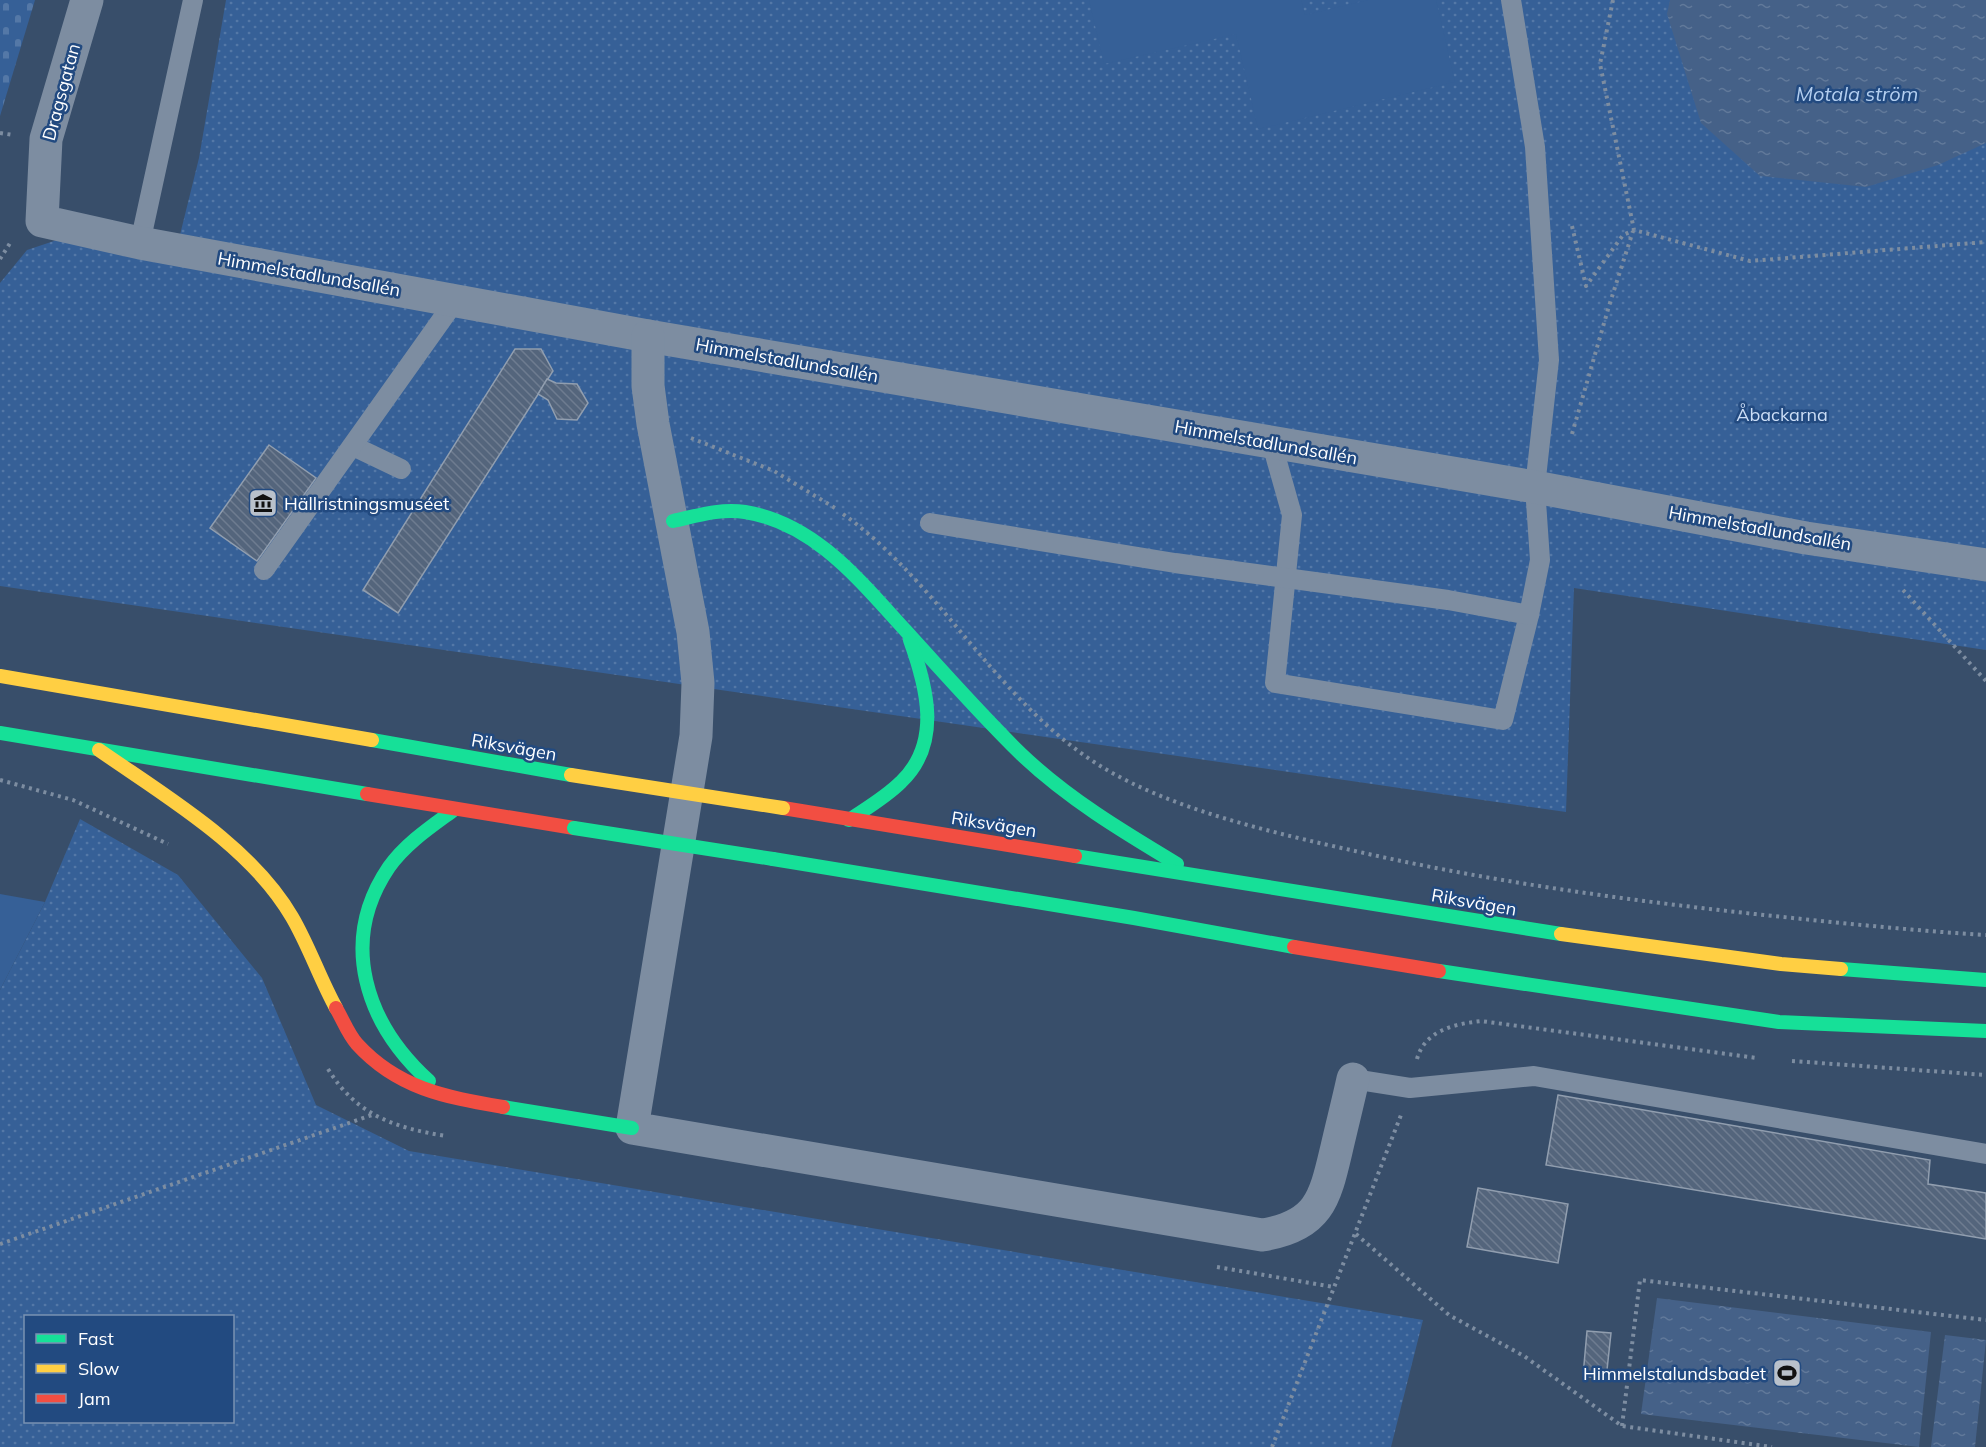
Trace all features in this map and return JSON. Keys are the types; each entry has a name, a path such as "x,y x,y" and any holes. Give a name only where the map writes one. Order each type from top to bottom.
{"highway":[{"path":"673,521 713,513 734,512 772,519 804,534 837,558 873,593 1022,754 1102,819 1191,873"},
{"path":"849,820 891,791 909,774 927,735 928,701 922,673 906,630"},
{"name":"Riksvägen","path":"0,676 571,775 1191,873 1542,932 1781,964 1986,980"},
{"path":"0,734 455,810 1134,918 1330,954 1779,1022 1986,1031"},
{"path":"99,750 195,817 235,850 264,880 292,916 331,999 356,1043 383,1067 418,1089 455,1099 632,1128"},
{"path":"455,810 418,837 389,867 376,892 364,927 363,973 372,1007 394,1044 417,1072 455,1099"}],"street":[{"name":"Dragsgatan","path":"42,221 46,139 87,0"},
{"name":"Himmelstadlundsallén","path":"42,221 140,243 648,336 1535,487 1806,538 1986,565"},
{"path":"648,336 648,386 653,424 693,632 698,683 696,736 632,1128 1262,1235 1285,1231 1318,1207 1328,1187 1353,1079"}],"lane":[{"path":"140,243 193,0"},
{"path":"1272,444 1292,515 1275,682 1503,720 1540,560 1535,487 1549,360 1535,147 1511,0"},
{"path":"264,570 455,301"},
{"path":"353,446 401,469"},
{"path":"930,523 1163,561 1448,600 1529,615"},
{"path":"1353,1079 1410,1088 1534,1076 1986,1154"}],"path":[{"path":"1571,439 1609,306 1634,230 1600,64 1613,0"},
{"path":"1634,230 1750,261 1986,242"},
{"path":"653,424 774,471 816,495 863,528 906,567 1008,685 1053,731 1101,766 1141,788 1291,837 1442,871 1638,902 1986,935"},
{"path":"1902,589 1986,681"},
{"path":"0,1244 372,1115"},
{"path":"1356,1234 1449,1315 1524,1356 1622,1426 1772,1447"},
{"path":"1622,1426 1640,1280 1986,1320"},
{"path":"1272,1447 1334,1287"}],"green space":[{"path":"0,0 35,0 0,116"},
{"name":"Åbackarna","path":"226,0 1986,0 1986,650 1574,588 1566,812 0,586 0,283 27,250 60,239 175,255 199,158"},
{"path":"1089,0 1301,0 1305,15 1368,0 1436,0 1455,82 1258,129 1236,34 1104,64"},
{"path":"80,819 178,875 262,978 316,1105 409,1151 1423,1320 1391,1447 0,1447 0,990 45,902"},
{"path":"0,894 45,902 0,990"}],"water":[{"name":"Motala ström","path":"1670,0 1986,0 1986,143 1938,165 1866,187 1760,176 1701,123 1667,14"},
{"name":"Himmelstalundsbadet","path":"1657,1298 1931,1332 1919,1447 1641,1414"},
{"path":"1945,1335 1986,1340 1975,1447 1931,1447"}],"building":[{"path":"515,349 541,349 553,371 398,613 363,590"},
{"path":"547,379 556,383 577,384 588,403 577,420 557,419 548,400 538,394"},
{"name":"Hällristningsmuséet","path":"269,445 316,478 257,561 210,528"},
{"path":"1558,1095 1930,1160 1928,1184 1986,1193 1986,1239 1546,1165"},
{"path":"1478,1188 1568,1204 1558,1263 1467,1247"},
{"path":"1587,1331 1611,1333 1606,1379 1583,1376"}],"traffic: fast":[{"path":"673,521 718,512 745,512 770,518 793,528 815,542 835,557 872,593 1021,754 1057,785 1096,813 1177,864"},
{"path":"849,820 901,782 914,767 922,750 927,714 925,695 922,677 910,640"},
{"path":"0,733 367,794"},
{"path":"372,740 571,775"},
{"path":"429,1081 407,1059 389,1034 375,1008 366,981 363,953 365,924 373,895 396,858 420,835 455,809"},
{"path":"574,828 773,859"},
{"path":"1075,856 1561,934"},
{"path":"773,859 1134,918 1294,947"},
{"path":"1841,969 1986,980"},
{"path":"1439,971 1779,1022 1986,1031"},
{"path":"503,1107 632,1128"}],"traffic: slow":[{"path":"0,676 372,740"},
{"path":"99,750 205,824 254,867 275,891 292,917 336,1008"},
{"path":"571,775 783,808"},
{"path":"1561,934 1781,964 1841,969"}],"traffic: jam":[{"path":"367,794 574,828"},
{"path":"783,808 1075,856"},
{"path":"1294,947 1439,971"},
{"path":"336,1008 357,1044 389,1071 424,1089 503,1107"}],"place":[{"name":"Hällristningsmuséet","path":"263,503"},
{"name":"Himmelstalundsbadet","path":"1787,1373"}]}
